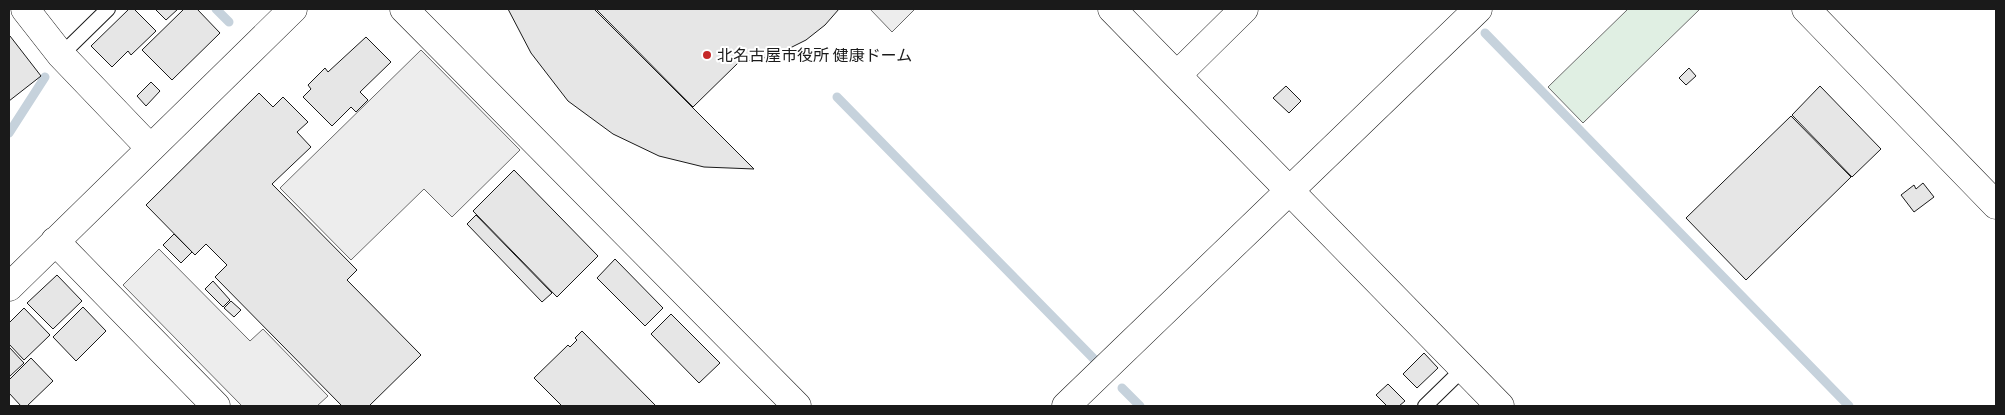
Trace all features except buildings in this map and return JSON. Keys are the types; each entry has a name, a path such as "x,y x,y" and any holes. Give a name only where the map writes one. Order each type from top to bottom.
{"street":[{"path":"25,9 61,55 150,148"},
{"path":"9,287 293,9"},
{"path":"404,9 797,406"},
{"path":"1112,9 1500,406"},
{"path":"1177,75 1244,9"},
{"path":"1066,406 1478,9"},
{"path":"1806,9 1996,205"},
{"path":"55,241 216,406"}],"lane":[{"path":"61,55 108,9"},
{"path":"1425,406 1464,369"}],"green space":[{"path":"1628,9 1700,9 1583,123 1548,87"}],"shaded area":[{"path":"870,9 915,9 892,32"},
{"path":"421,50 520,150 452,217 424,189 351,260 280,188"},
{"path":"159,249 250,341 263,329 328,396 317,406 242,406 123,285"}],"waterway":[{"path":"216,9 229,22"},
{"path":"1485,33 1849,406"},
{"path":"9,133 45,77"},
{"path":"837,97 1094,359"},
{"path":"1122,388 1140,406"}],"place":[{"name":"北名古屋市役所 健康ドーム","path":"707,55"}]}
